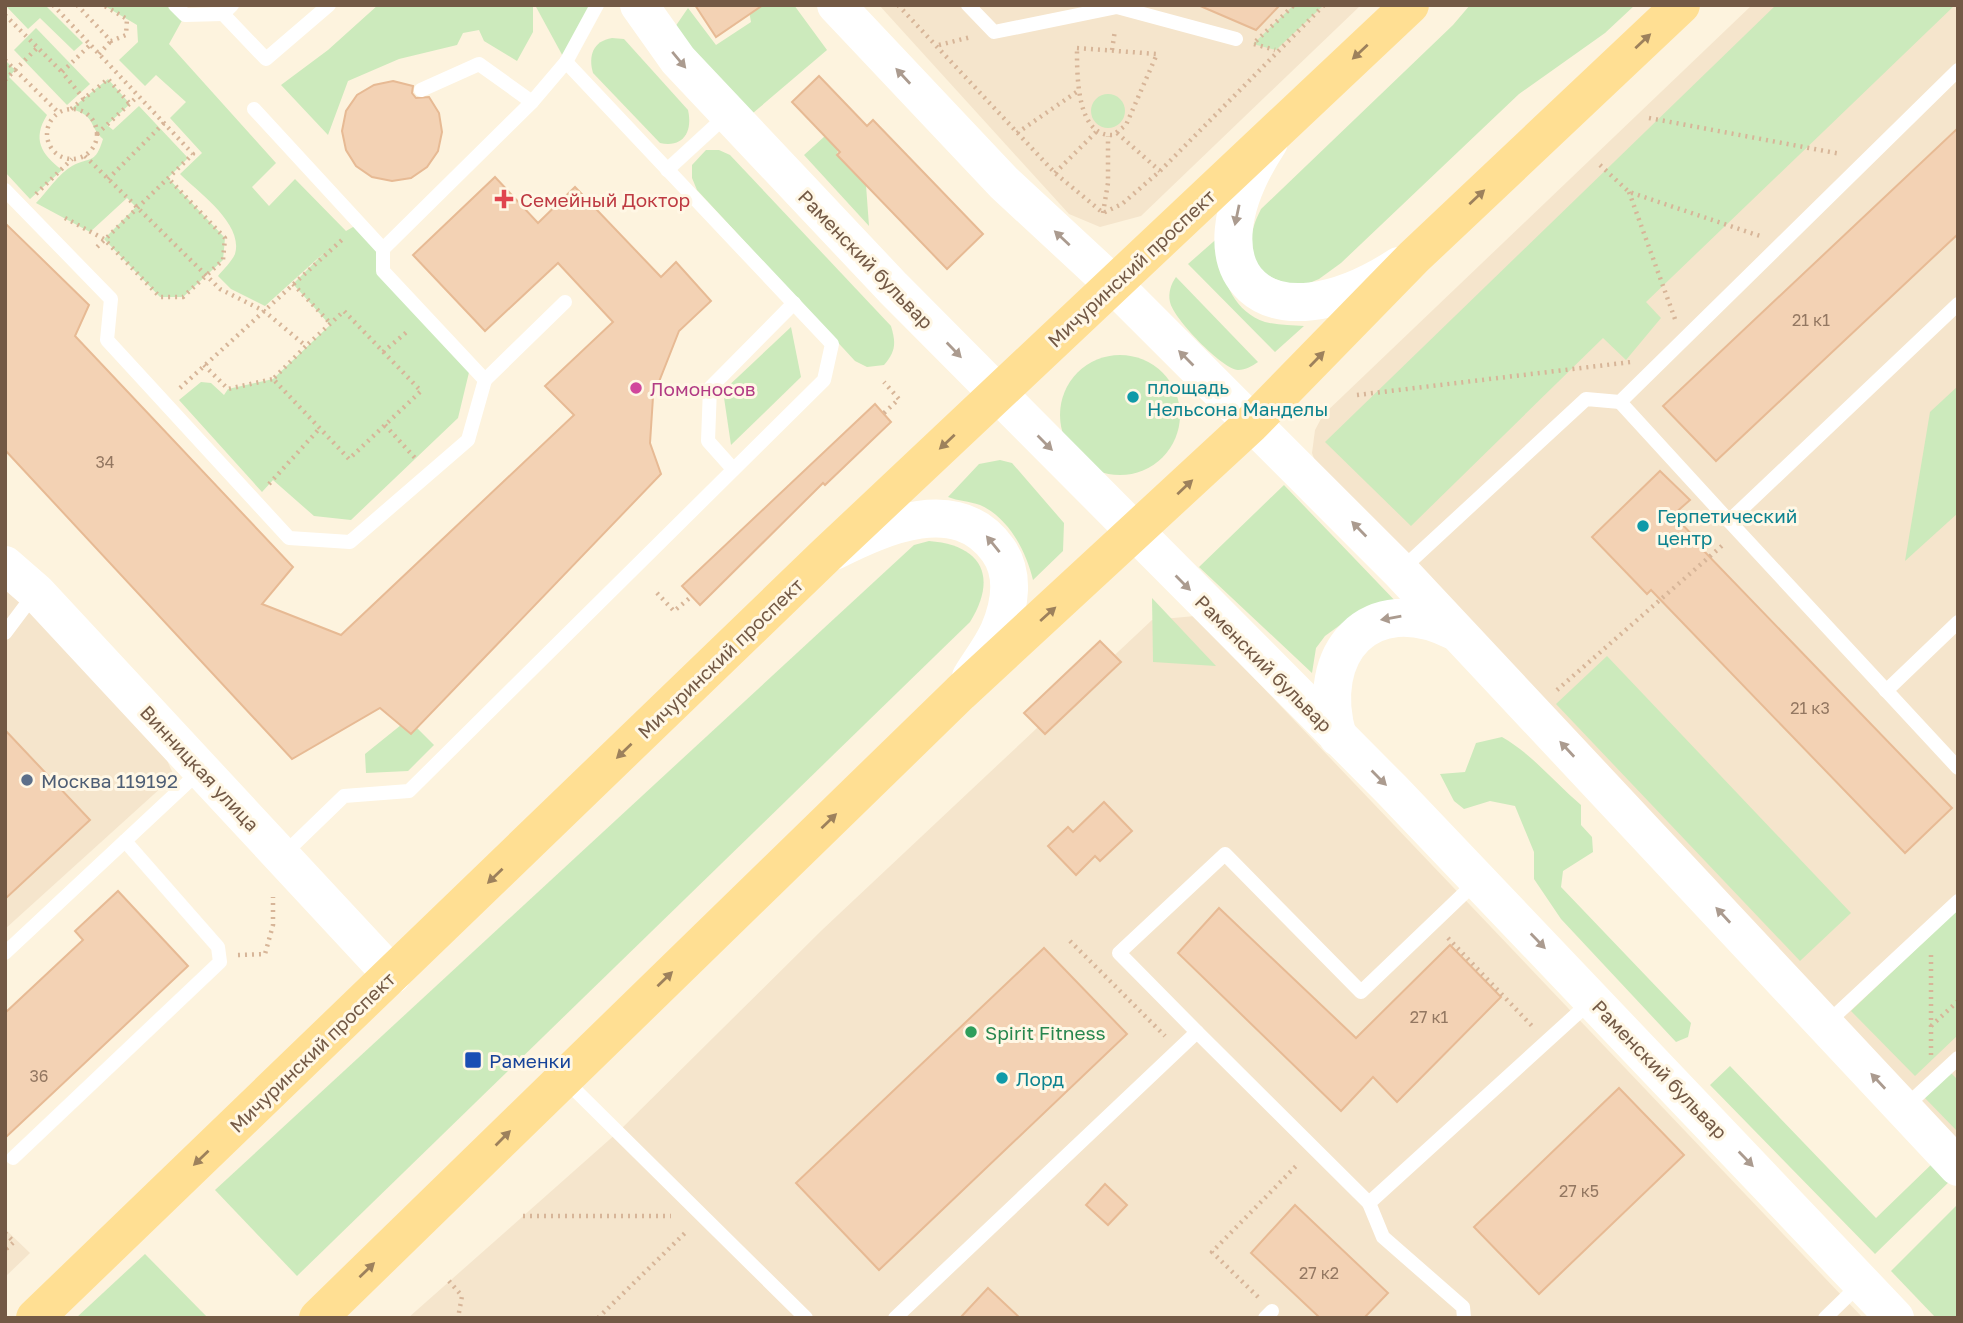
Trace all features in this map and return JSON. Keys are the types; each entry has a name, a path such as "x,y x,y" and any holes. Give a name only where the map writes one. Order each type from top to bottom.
{"main road":[{"name":"Мичуринский проспект","path":"36,1318 826,555 1410,5"},
{"path":"318,1318 960,693 1136,534 1251,424 1414,257 1681,5"}],"street":[{"name":"Раменский бульвар","path":"639,5 678,60 728,114 997,395 1479,880 1895,1318"},
{"path":"836,5 1004,183 1113,284 1251,424 1293,461 1400,571 1958,1167"},
{"path":"1276,132 1255,164 1236,215 1233,241 1237,265 1249,284 1270,300 1297,305 1340,298 1380,279 1414,257"},
{"path":"826,555 873,531 919,519 969,522 990,538 1005,560 1010,579 1007,603 999,631 960,693"},
{"name":"Винницкая улица","path":"5,565 36,592 392,975"},
{"path":"1338,737 1331,694 1335,669 1346,645 1361,630 1378,620 1402,616 1435,622 1456,632"}],"lane":[{"path":"175,5 185,15 227,9 266,59 329,5"},
{"path":"383,248 532,102 566,62 597,5"},
{"path":"968,5 994,32 1117,7 1236,39"},
{"path":"282,856 344,796 409,791 824,380 832,344 566,62"},
{"path":"421,90 479,64 532,102"},
{"path":"1620,402 1958,70"},
{"path":"254,109 383,248 383,271 485,380"},
{"path":"667,170 728,114"},
{"path":"5,190 111,299 107,340 289,538 350,542 468,440 485,380 565,302"},
{"path":"733,470 708,442 710,388 794,303"},
{"path":"1734,527 1958,304"},
{"path":"1400,571 1586,399 1620,402 1958,768"},
{"path":"5,633 36,592"},
{"path":"1886,691 1958,622"},
{"path":"5,953 202,769"},
{"path":"13,1158 220,962 218,947 125,841"},
{"path":"1464,1318 1463,1307 1383,1237 1369,1203 1119,953 1225,854 1361,992 1479,880"},
{"path":"1825,1025 1958,901"},
{"path":"1369,1203 1594,999"},
{"path":"895,1318 1197,1032"},
{"path":"1903,1109 1958,1058"},
{"path":"563,1078 806,1318"},
{"path":"1825,1318 1863,1282"}],"path":[{"path":"53,5 193,154 79,265"},
{"path":"99,54 111,41 125,35 127,19 103,5"},
{"path":"898,5 1055,173 1102,213"},
{"path":"1253,44 1294,5"},
{"path":"1102,213 1122,204 1160,171 1324,5"},
{"path":"79,6 111,41"},
{"path":"5,15 62,72 84,99"},
{"path":"938,45 994,32"},
{"path":"62,72 90,45"},
{"path":"5,80 38,47"},
{"path":"1077,48 1157,54 1126,125 1117,134 1108,136 1096,132 1078,90 1077,48"},
{"path":"5,60 59,113"},
{"path":"71,109 84,113 93,121 97,134 94,147 85,156 72,159 60,156 50,147 46,135 50,122 59,113 71,109 107,79 130,104"},
{"path":"1017,133 1078,90"},
{"path":"97,134 138,96"},
{"path":"1649,118 1868,159"},
{"path":"108,179 164,123"},
{"path":"1055,173 1096,132"},
{"path":"1117,134 1160,171"},
{"path":"1102,213 1108,183 1108,136"},
{"path":"85,156 220,289 264,311 306,346"},
{"path":"30,199 72,159"},
{"path":"1600,164 1629,192 1781,244"},
{"path":"104,239 160,297 183,297 208,277 223,260 225,238 168,178"},
{"path":"1629,192 1683,341"},
{"path":"164,402 360,223"},
{"path":"293,284 331,324"},
{"path":"204,365 228,389 273,379 345,311 421,391 349,459 273,379"},
{"path":"383,352 425,316"},
{"path":"1357,395 1665,357"},
{"path":"884,382 899,399 884,413"},
{"path":"385,425 429,473"},
{"path":"254,500 320,428"},
{"path":"1556,691 1734,527"},
{"path":"657,593 674,611 692,596"},
{"path":"1433,922 1547,1042"},
{"path":"1931,926 1931,1083"},
{"path":"1070,941 1178,1049"},
{"path":"1931,1027 1958,1001"},
{"path":"1268,1314 1212,1252 1314,1148"},
{"path":"523,1216 703,1216"},
{"path":"598,1318 703,1216"},
{"path":"5,1233 14,1242 5,1250"},
{"path":"449,1281 462,1296 458,1318"}],"shaded area":[{"path":"879,5 1361,5 1141,216 1100,227 1069,214"},
{"path":"1752,5 1958,5 1958,1149 1317,467 1312,453 1315,430 1323,415"},
{"path":"5,584 155,733 174,776 5,929"},
{"path":"1195,616 1863,1318 408,1318 618,1132 822,930 1152,620"},
{"path":"5,1229 30,1253 5,1277"}],"green space":[{"path":"5,5 45,5 83,43 74,51 40,18 28,29"},
{"path":"103,5 175,5 185,15 169,44 276,163 252,187 269,206 295,179 346,231 360,223 383,249 383,271 471,364 458,418 351,520 314,516 273,480 262,492 179,400 201,382 211,383 224,395 228,389 273,379 330,325 293,284 325,252 265,306 231,289 218,276 234,257 236,243 233,231 218,210 180,174 202,153 170,118 186,102 156,75 145,86 119,60 138,42 137,25"},
{"path":"378,5 533,5 533,32 517,61 484,41 479,30 463,33 457,45 399,59 348,81 328,135 281,85 328,50"},
{"path":"535,5 597,5 566,62"},
{"path":"748,5 794,5 827,50 753,113 690,49 675,27 688,8 716,45 751,22"},
{"path":"1294,5 1324,5 1276,50 1253,44"},
{"path":"1470,5 1635,5 1605,33 1519,94 1341,263 1319,279 1297,288 1259,272 1251,240 1261,209 1453,25"},
{"path":"1776,5 1955,5 1646,302 1661,318 1626,360 1603,338 1411,526 1325,442"},
{"path":"36,28 90,84 67,105 14,50"},
{"path":"612,38 624,39 688,110 689,125 680,141 660,143 593,73 591,61 596,46"},
{"path":"5,60 15,70 9,77 47,115 40,131 41,146 62,170 30,199 5,172"},
{"path":"108,79 130,104 107,125 113,130 139,106 188,158 168,178 225,238 223,260 183,297 160,297 104,239 136,207 127,198 90,232 36,203 67,169 92,159 97,153 103,139 89,118 71,109"},
{"path":"1108,94 1120,99 1125,111 1120,123 1108,128 1096,123 1091,111 1096,99"},
{"path":"825,136 838,150 837,155 866,185 869,226 804,155"},
{"path":"706,150 719,150 730,155 891,326 894,347 884,365 867,367 855,361 697,190 692,178 692,165"},
{"path":"1221,235 1224,274 1234,298 1242,308 1265,322 1304,326 1275,352 1188,264"},
{"path":"1176,277 1258,362 1238,370 1221,361 1199,342 1170,302 1170,289"},
{"path":"791,327 801,377 731,445 723,391"},
{"path":"1120,355 1143,360 1162,373 1175,392 1180,415 1175,438 1162,457 1143,470 1120,475 1097,470 1078,457 1065,438 1060,415 1065,392 1078,373 1097,360"},
{"path":"1958,386 1958,513 1905,561 1930,412"},
{"path":"1000,460 1012,463 1064,523 1063,551 1033,580 1021,547 1000,518 980,505 948,497 979,464"},
{"path":"1284,485 1401,607 1358,612 1325,636 1316,648 1312,673 1199,567"},
{"path":"929,541 962,549 980,566 983,591 970,622 297,1276 215,1190 914,545"},
{"path":"1152,598 1216,666 1153,662"},
{"path":"1607,656 1851,913 1800,961 1556,704"},
{"path":"401,725 411,734 417,728 434,745 408,771 366,773 365,754"},
{"path":"1502,737 1533,760 1581,805 1581,825 1592,837 1593,852 1563,871 1561,887 1691,1023 1688,1037 1676,1042 1561,919 1534,879 1534,852 1515,806 1490,801 1464,809 1454,801 1440,774 1465,772 1476,743"},
{"path":"1958,909 1958,1035 1915,1076 1851,1011"},
{"path":"1730,1066 1876,1218 1937,1159 1954,1177 1875,1254 1710,1085"},
{"path":"1949,1071 1958,1080 1958,1132 1923,1096"},
{"path":"1958,1204 1958,1318 1936,1318 1891,1271"},
{"path":"145,1254 208,1318 76,1318"}],"building":[{"path":"695,5 763,5 716,37"},
{"path":"1198,5 1280,5 1256,30"},
{"path":"819,76 867,126 873,120 983,234 947,269 837,155 840,152 792,102"},
{"path":"393,81 413,86 412,93 416,98 429,97 439,113 442,132 438,151 427,167 411,178 392,181 372,177 356,166 346,150 342,131 346,111 357,95 374,85"},
{"path":"1958,128 1958,234 1716,461 1663,406"},
{"path":"495,177 538,223 575,187 661,277 676,262 711,301 679,331 653,397 650,443 661,474 411,734 380,708 292,759 5,450 5,223 89,305 75,336 293,567 262,604 341,635 574,415 545,386 613,322 558,263 485,331 413,255"},
{"path":"875,404 891,422 825,485 823,483 700,605 682,586"},
{"path":"1660,471 1690,500 1673,515 1703,546 1701,548 1952,808 1905,853 1651,590 1647,594 1592,537"},
{"path":"1100,641 1121,662 1045,734 1024,713"},
{"path":"5,730 90,820 5,899"},
{"path":"1104,802 1132,831 1100,861 1095,856 1076,875 1048,846 1068,827 1073,832"},
{"path":"118,891 188,966 5,1138 5,1013 83,940 75,931"},
{"path":"1219,908 1356,1038 1450,945 1501,997 1397,1102 1373,1077 1341,1111 1178,953"},
{"path":"1044,948 1127,1034 879,1270 796,1183"},
{"path":"1619,1088 1684,1155 1539,1294 1474,1227"},
{"path":"1105,1184 1127,1205 1108,1225 1086,1205"},
{"path":"1295,1205 1388,1293 1364,1318 1320,1318 1251,1253"},
{"path":"988,1288 1020,1318 960,1318"}],"place":[{"name":"Семейный Доктор","path":"504,199"},
{"name":"Ломоносов","path":"636,388"},
{"name":"площадь Нельсона Манделы","path":"1133,397"},
{"name":"Герпетический центр","path":"1643,526"},
{"name":"Москва 119192","path":"27,780"},
{"name":"Spirit Fitness","path":"971,1032"},
{"name":"Раменки","path":"473,1060"},
{"name":"Лорд","path":"1002,1078"}]}
